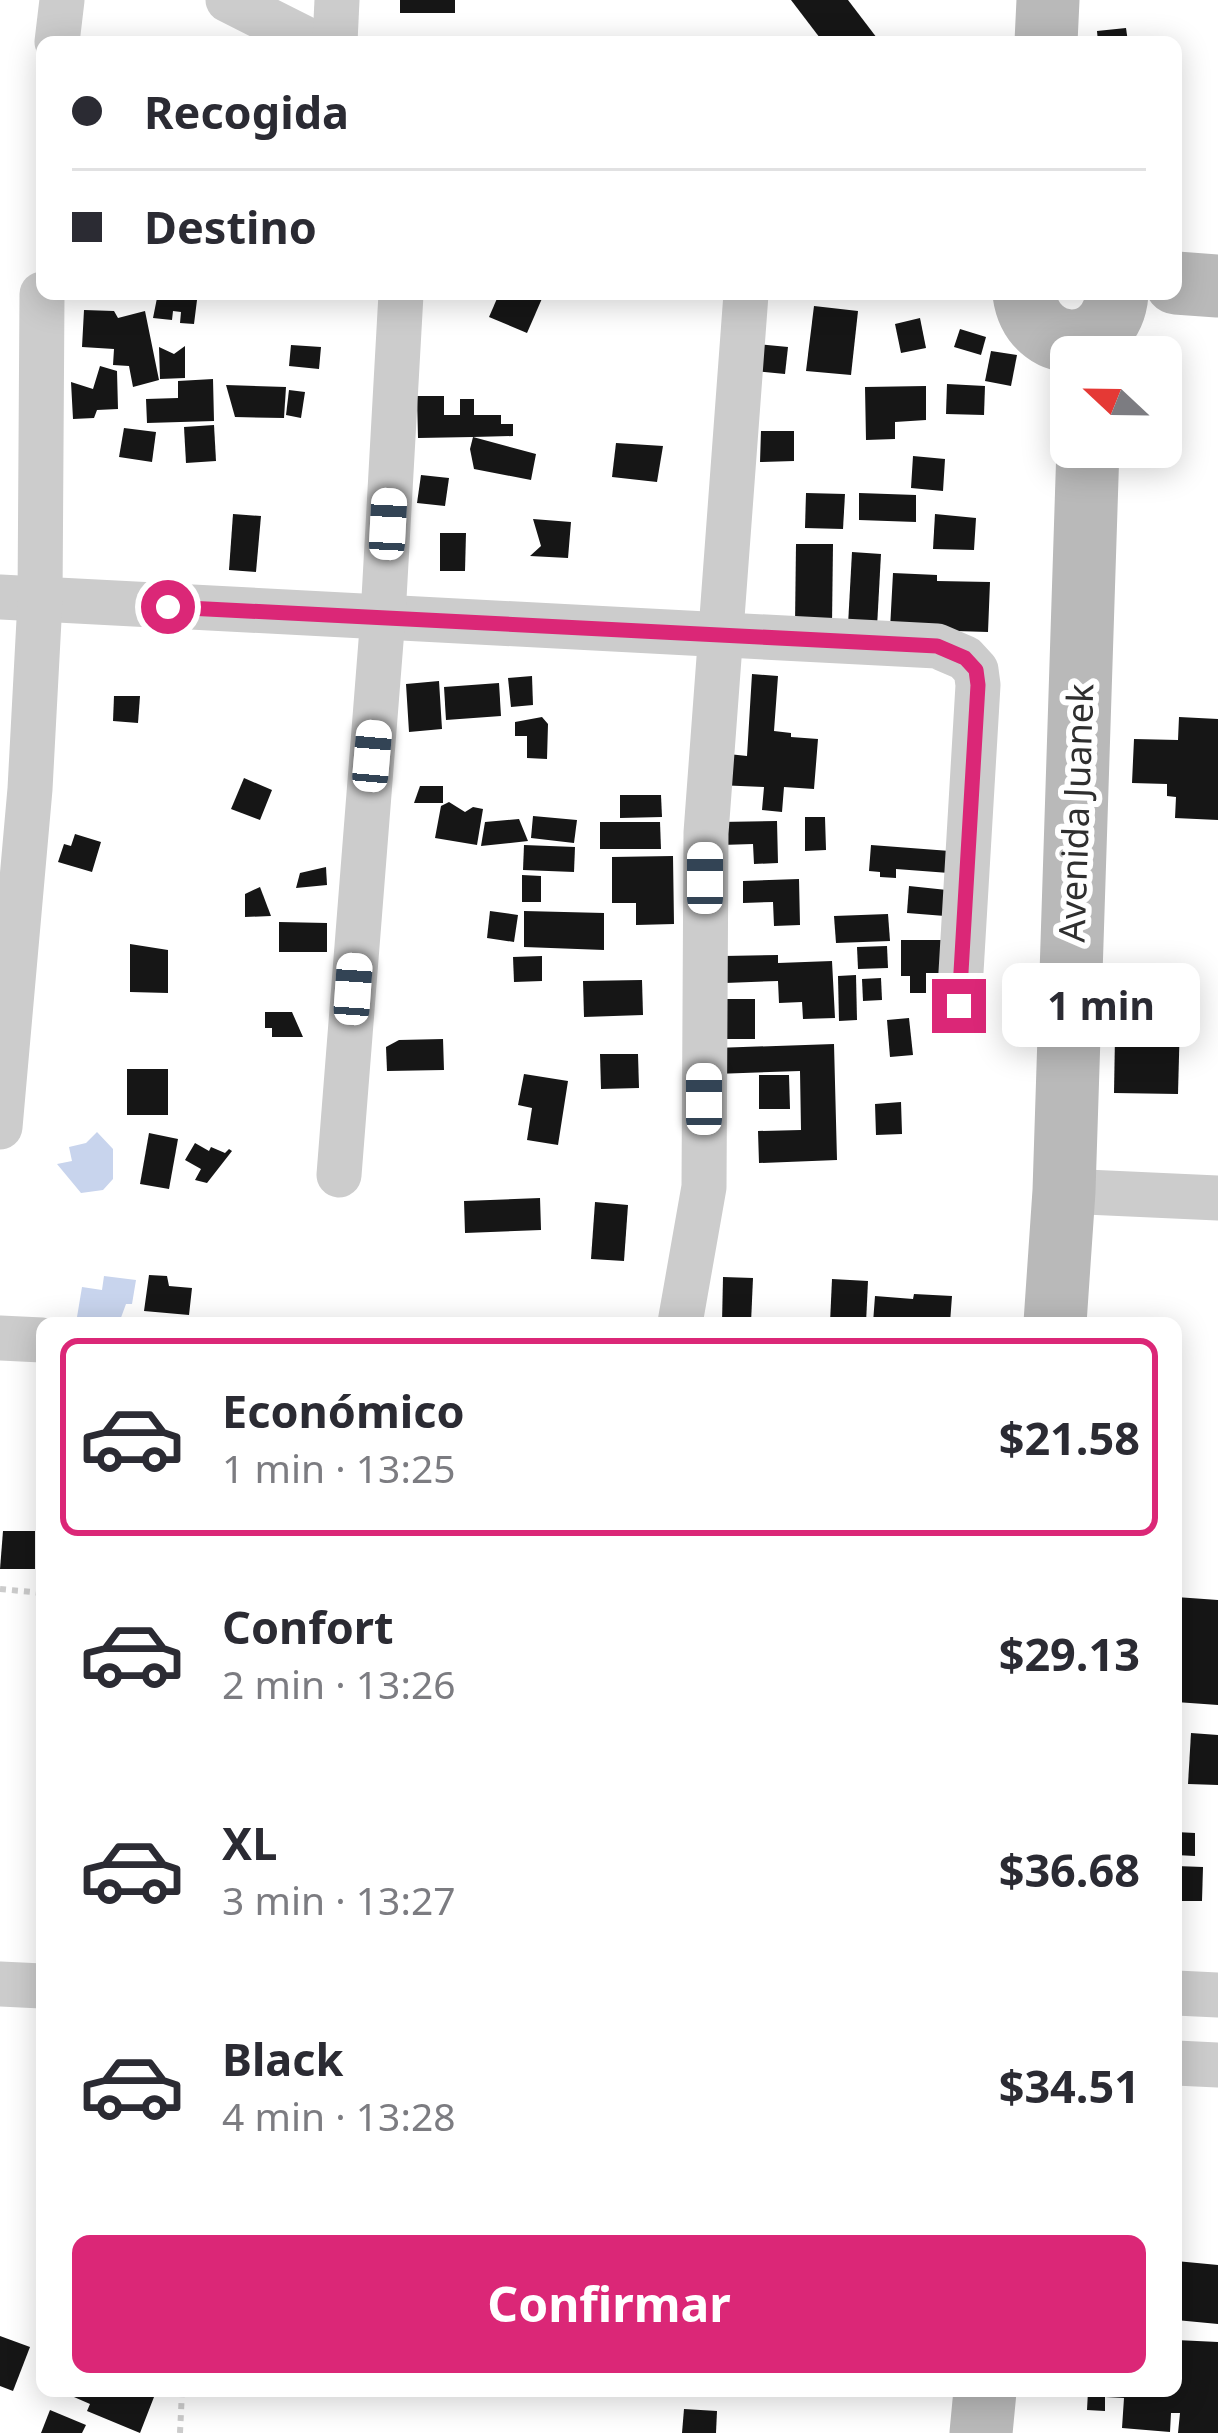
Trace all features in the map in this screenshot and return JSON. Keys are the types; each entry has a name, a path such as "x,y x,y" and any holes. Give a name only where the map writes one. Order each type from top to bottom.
{"street":[{"path":"57,36 62,0"},
{"path":"228,0 300,36"},
{"path":"335,36 337,0"},
{"path":"1046,36 1048,0"},
{"path":"1182,283 1218,286"},
{"path":"0,1127 30,789 20,599 42,300"},
{"path":"339,1175 383,616 401,300"},
{"path":"681,1317 704,1187 706,833 746,300"},
{"path":"1025,300 1027,311 1046,335 1076,341 1100,329"},
{"name":"Avenida Juanek","path":"1055,1317 1064,1191 1087,468"},
{"path":"20,599 937,646 965,658 976,670 959,1006"},
{"path":"1064,1191 1218,1198"},
{"path":"0,1338 36,1340"},
{"path":"0,1984 36,1986"},
{"path":"1182,1994 1218,1995"},
{"path":"1182,2063 1218,2066"},
{"path":"981,2433 984,2397"}],"path":[{"path":"0,1589 36,1592"},
{"path":"180,2433 182,2397"}],"water":[{"path":"97,1132 113,1149 113,1179 103,1190 81,1193 57,1164 72,1161 69,1147 86,1143"},
{"path":"104,1276 136,1280 132,1304 126,1304 121,1317 77,1317 82,1287 102,1290"}],"building":[{"path":"400,0 455,0 455,13 400,13"},
{"path":"791,0 848,0 875,36 818,36"},
{"path":"1126,28 1127,36 1097,36 1097,31"},
{"path":"157,300 197,300 194,324 180,323 181,312 173,311 172,320 153,318"},
{"path":"496,300 541,300 527,333 489,317"},
{"path":"814,306 858,311 851,375 806,371"},
{"path":"84,310 114,311 118,318 145,311 159,380 133,387 129,366 113,365 114,349 82,347"},
{"path":"920,318 926,348 901,353 895,324"},
{"path":"960,329 986,337 981,355 954,347"},
{"path":"756,344 788,347 785,374 753,371"},
{"path":"291,345 321,347 319,369 289,366"},
{"path":"185,346 185,378 160,379 159,347 174,354"},
{"path":"991,351 1017,355 1011,386 985,381"},
{"path":"100,366 117,371 118,409 73,419 71,382 93,389"},
{"path":"213,379 214,421 147,423 146,399 178,398 178,381"},
{"path":"947,384 985,386 984,415 946,414"},
{"path":"226,385 286,387 284,418 235,417"},
{"path":"926,386 926,420 895,422 895,439 866,440 865,387"},
{"path":"289,390 305,392 301,418 286,415"},
{"path":"417,396 444,396 444,415 460,415 460,399 474,399 474,415 501,415 501,424 513,424 513,436 418,438"},
{"path":"214,425 216,461 186,463 184,427"},
{"path":"124,428 156,432 152,462 119,457"},
{"path":"761,431 794,431 794,461 760,462"},
{"path":"473,437 536,454 531,480 474,469"},
{"path":"616,443 663,446 657,482 612,477"},
{"path":"913,456 945,459 943,491 911,488"},
{"path":"421,475 449,478 445,506 417,503"},
{"path":"806,493 845,494 843,529 805,528"},
{"path":"859,493 916,495 916,522 859,520"},
{"path":"233,514 261,516 256,572 229,570"},
{"path":"935,514 976,518 974,550 933,549"},
{"path":"533,519 571,522 568,558 530,556 541,546"},
{"path":"440,533 466,533 465,571 440,571"},
{"path":"796,544 833,544 832,624 795,624"},
{"path":"852,552 881,554 877,627 848,625"},
{"path":"893,573 937,575 937,581 990,582 988,632 890,629"},
{"path":"752,674 778,676 774,731 818,739 814,789 784,787 782,812 762,810 764,787 717,785 719,753 747,756"},
{"path":"532,676 533,705 511,707 508,678"},
{"path":"439,681 442,729 409,732 406,684"},
{"path":"499,683 501,716 446,720 444,687"},
{"path":"114,696 140,696 138,723 113,721"},
{"path":"542,717 548,724 547,759 527,758 527,736 515,736 515,722"},
{"path":"1179,717 1218,719 1218,820 1175,818 1176,797 1167,796 1167,784 1132,783 1134,739 1178,740"},
{"path":"244,778 272,790 260,820 231,809"},
{"path":"420,786 443,786 443,803 414,803"},
{"path":"620,795 661,795 662,817 620,818"},
{"path":"449,802 465,812 473,807 483,809 477,845 435,838 441,806"},
{"path":"533,816 577,820 574,843 531,838"},
{"path":"805,817 825,817 826,850 805,851"},
{"path":"519,819 528,841 481,846 485,822"},
{"path":"777,821 778,863 754,864 753,844 721,845 720,822"},
{"path":"600,822 660,822 661,849 600,849"},
{"path":"75,834 101,842 92,872 58,862 64,844 71,846"},
{"path":"524,845 575,847 574,872 523,870"},
{"path":"871,845 950,851 949,873 896,869 896,878 880,877 880,872 869,871"},
{"path":"673,856 674,924 636,925 636,903 612,903 612,857"},
{"path":"326,867 327,885 296,888 300,873"},
{"path":"522,875 541,876 541,902 522,902"},
{"path":"799,879 800,925 774,926 773,902 743,903 743,881"},
{"path":"909,886 947,890 945,916 907,913"},
{"path":"260,887 271,916 245,917 245,894"},
{"path":"490,911 518,915 514,942 487,938"},
{"path":"524,911 604,913 604,950 524,947"},
{"path":"888,914 890,941 836,943 834,916"},
{"path":"279,922 327,923 327,952 279,952"},
{"path":"901,940 945,940 945,993 910,993 910,976 901,976"},
{"path":"130,944 168,950 168,993 130,992"},
{"path":"887,946 888,968 858,969 857,947"},
{"path":"778,955 778,963 832,961 835,1018 803,1019 802,1002 779,1003 778,981 725,983 724,956"},
{"path":"542,956 542,981 514,982 513,957"},
{"path":"856,975 857,1020 839,1021 838,976"},
{"path":"881,978 882,1000 863,1001 862,979"},
{"path":"642,980 643,1015 584,1017 583,981"},
{"path":"1116,980 1181,982 1178,1094 1114,1093"},
{"path":"714,999 755,999 755,1039 714,1039"},
{"path":"265,1012 292,1012 303,1037 272,1037 272,1028 265,1028"},
{"path":"909,1018 913,1055 890,1057 887,1020"},
{"path":"443,1039 444,1070 387,1071 386,1047 399,1040"},
{"path":"834,1044 837,1160 759,1163 758,1131 801,1130 800,1071 715,1074 715,1048"},
{"path":"600,1054 638,1054 639,1088 601,1089"},
{"path":"127,1069 168,1069 168,1115 127,1115"},
{"path":"524,1074 568,1081 558,1145 527,1140 532,1108 518,1105"},
{"path":"759,1075 789,1075 790,1109 759,1109"},
{"path":"901,1102 902,1134 876,1135 875,1104"},
{"path":"149,1133 178,1139 169,1189 140,1184"},
{"path":"195,1143 209,1151 211,1147 232,1151 207,1183 195,1180 201,1169 185,1160"},
{"path":"540,1198 541,1230 465,1233 464,1201"},
{"path":"595,1202 628,1205 624,1261 591,1259"},
{"path":"149,1275 167,1276 169,1286 192,1288 189,1315 144,1311"},
{"path":"723,1277 753,1278 751,1317 722,1317"},
{"path":"832,1279 868,1281 866,1317 830,1317"},
{"path":"914,1294 952,1296 950,1317 873,1317 875,1296 913,1299"},
{"path":"3,1531 35,1531 35,1569 0,1569"},
{"path":"1182,1597 1218,1600 1218,1705 1182,1702"},
{"path":"1191,1733 1218,1735 1218,1785 1188,1784"},
{"path":"1182,1832 1195,1833 1195,1856 1182,1855"},
{"path":"1182,1866 1203,1867 1202,1901 1182,1901"},
{"path":"1182,2262 1218,2265 1218,2324 1182,2321"},
{"path":"0,2336 30,2347 13,2391 0,2386"},
{"path":"1182,2340 1218,2342 1218,2433 1178,2433 1180,2413 1171,2413 1170,2432 1122,2428 1124,2398 1105,2397 1182,2397"},
{"path":"74,2397 154,2397 140,2433 87,2411 90,2404"},
{"path":"1088,2397 1105,2397 1105,2411 1087,2410"},
{"path":"684,2409 717,2411 716,2433 682,2433"},
{"path":"50,2410 86,2425 82,2433 41,2433"}],"route":[{"path":"168,607 952,650 976,670 978,685 959,1006"}]}
